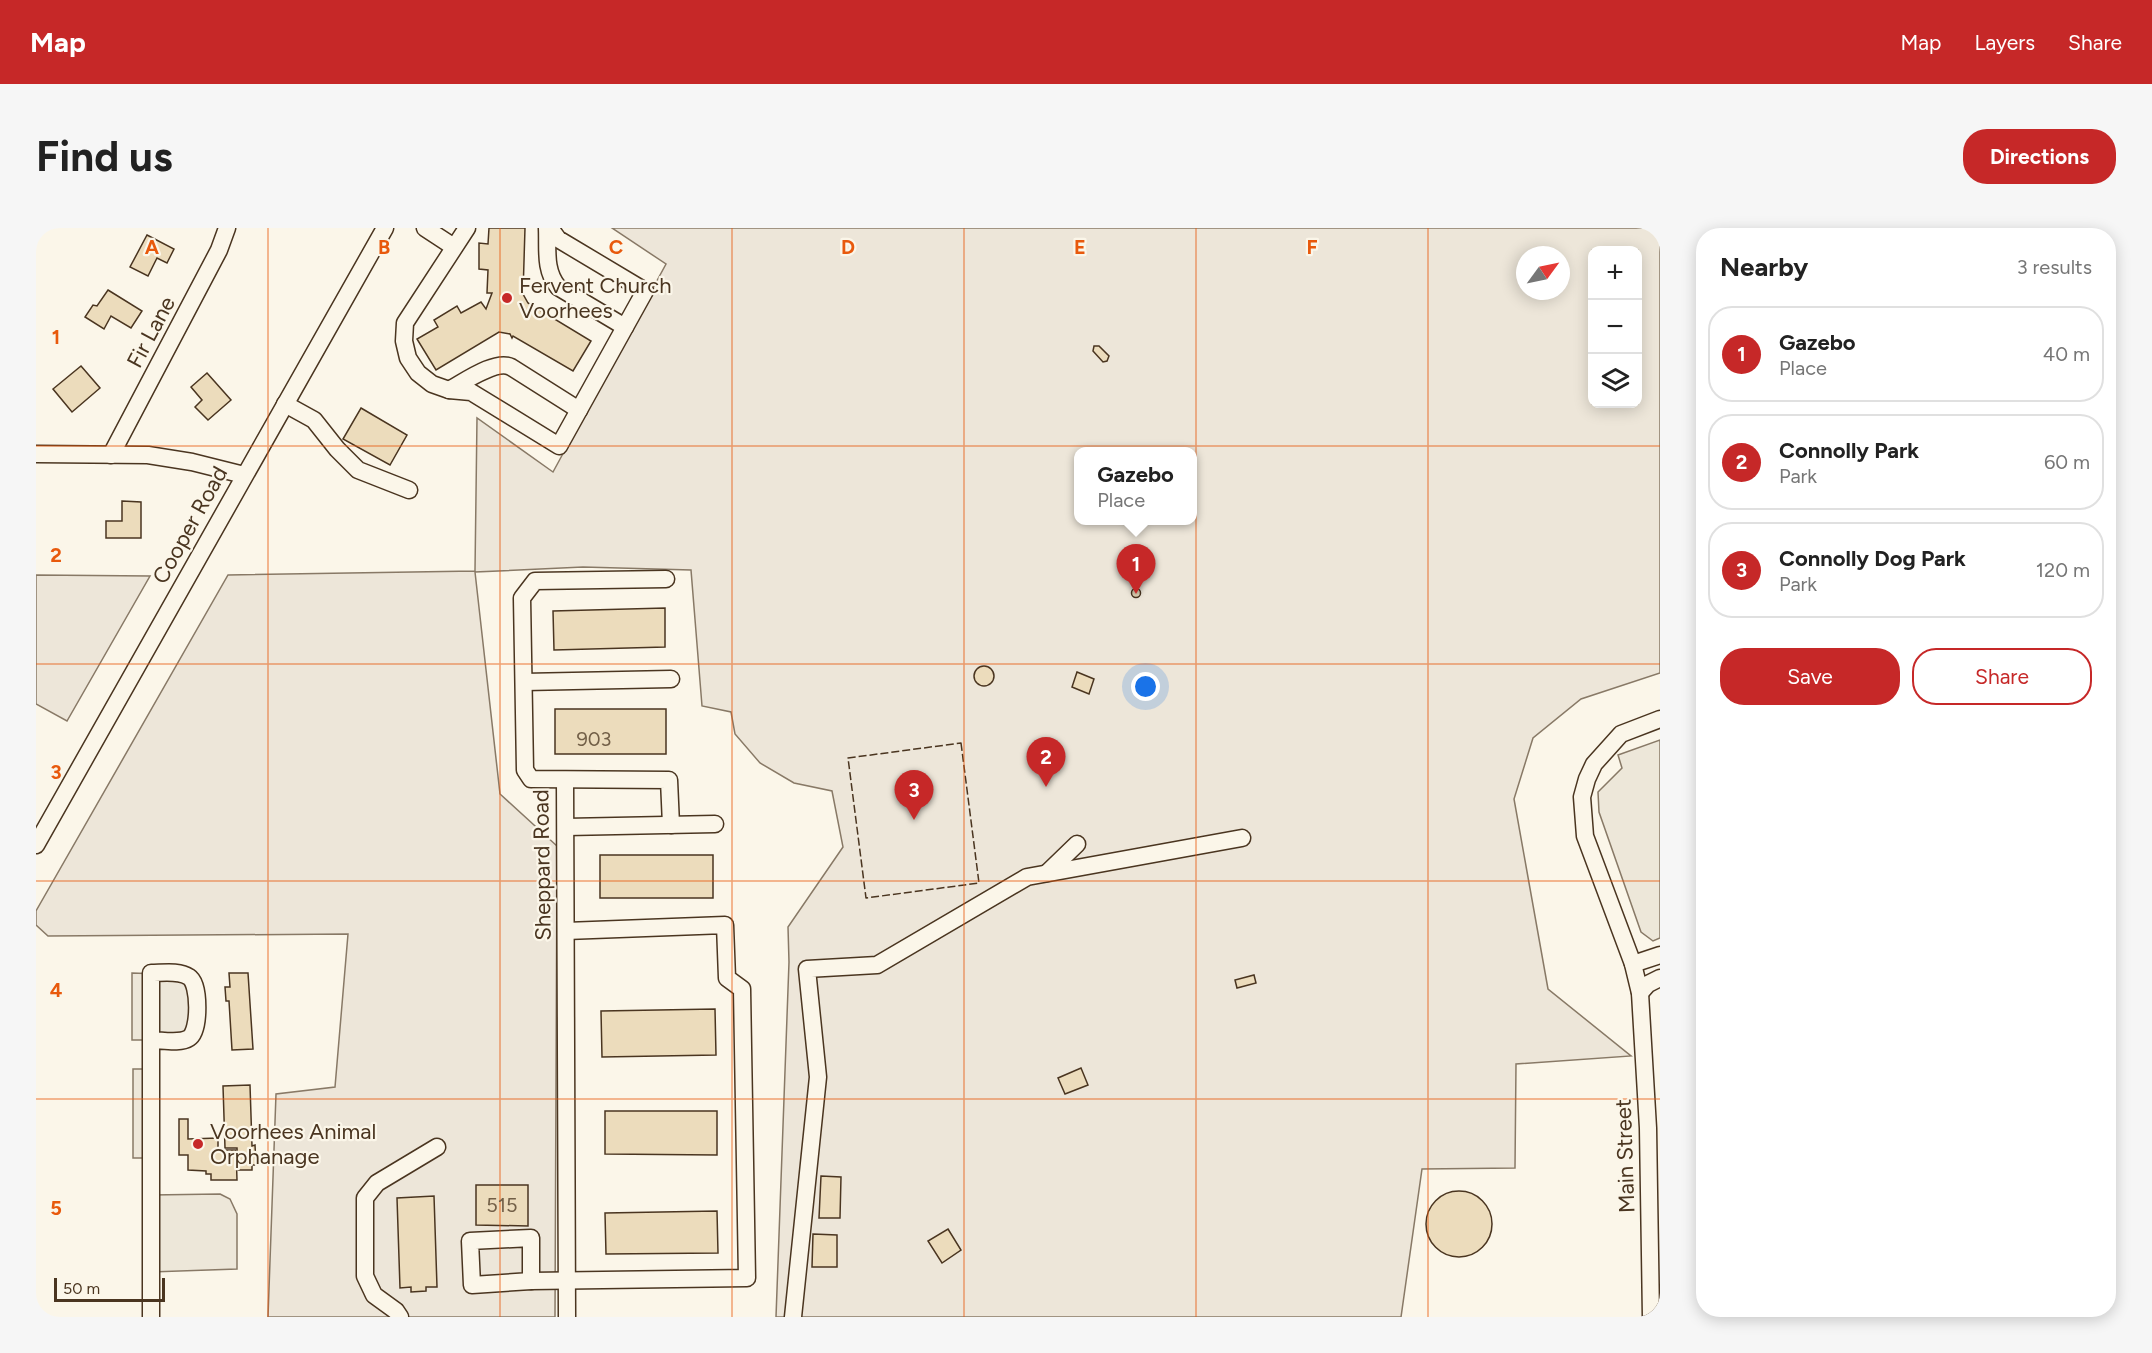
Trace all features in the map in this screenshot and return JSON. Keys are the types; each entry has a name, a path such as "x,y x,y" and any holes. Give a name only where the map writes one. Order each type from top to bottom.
{"street":[{"name":"Fir Lane","path":"111,455 219,250 227,228"},
{"name":"Cooper Road","path":"36,845 384,228"},
{"path":"425,228 454,247"},
{"path":"467,228 405,323 404,340 408,358 418,373 432,384 449,390 471,392 559,446 645,291 558,239 549,228"},
{"path":"549,228 548,270 558,287 625,327"},
{"path":"449,390 502,364 579,410"},
{"path":"285,404 314,420 358,470 409,490"},
{"path":"36,454 159,457 192,462 244,475"},
{"name":"Sheppard Road","path":"567,1317 566,780 531,779 525,770 522,598 535,581 666,579"},
{"path":"524,682 671,679"},
{"name":"Main Street","path":"1651,1317 1648,1128 1640,993 1633,964 1585,836 1582,797 1594,764 1621,734 1660,719"},
{"path":"566,780 669,780 671,825"},
{"path":"566,827 715,824"},
{"path":"793,1317 818,1077 807,969 877,965 1027,877 1242,838"},
{"path":"1047,873 1077,844"},
{"path":"531,1281 531,1238 470,1241 472,1286 531,1281 747,1278 742,989 727,978 725,925 566,931"},
{"path":"1633,964 1660,955"},
{"path":"151,1040 184,1040 194,1032 196,990 193,980 186,975 152,973 151,1040 151,1317"},
{"path":"1640,993 1648,984 1660,978"},
{"path":"400,1317 396,1311 374,1294 365,1276 365,1198 377,1183 437,1147"}],"shaded area":[{"path":"612,228 1660,228 1660,673 1581,699 1533,738 1514,799 1548,989 1631,1056 1516,1064 1515,1168 1422,1169 1401,1317 776,1317 789,962 788,927 843,847 832,791 794,783 760,763 735,734 731,712 702,706 691,570 583,567 475,572 500,794 557,846 555,1317 268,1317 276,1094 335,1087 348,934 48,936 36,925 36,911 228,575 475,571 477,418 553,472 666,264"},
{"path":"36,575 150,576 67,721 36,704"},
{"path":"1660,740 1660,938 1653,941 1641,932 1599,812 1598,792 1622,768 1618,755"},
{"path":"132,973 186,975 196,1026 182,1040 132,1040"},
{"path":"133,1069 151,1069 151,1158 133,1158"},
{"path":"220,1194 230,1199 237,1214 237,1269 151,1272 151,1195"}],"building":[{"name":"Fervent Church Voorhees","path":"489,228 525,228 523,294 528,303 591,341 573,371 513,336 512,338 510,334 499,332 436,370 417,339 438,327 434,320 457,306 461,313 481,302 486,309 492,293 487,293 488,270 479,269 479,243 488,244"},
{"path":"147,235 174,249 167,263 157,258 148,276 130,267"},
{"path":"108,290 142,311 131,328 111,316 104,329 85,317 93,305 97,306"},
{"path":"1094,346 1099,346 1109,356 1107,361 1103,362 1093,351"},
{"path":"81,366 100,388 72,412 53,389"},
{"path":"207,373 231,400 208,420 195,407 202,400 191,387"},
{"path":"361,408 407,435 390,465 343,439"},
{"path":"122,501 141,502 141,538 106,538 106,521 122,521"},
{"path":"1136,589 1140,593 1136,597 1132,593"},
{"path":"665,608 665,647 554,650 553,611"},
{"path":"980,666 988,666 994,672 994,680 988,686 980,686 974,680 974,672"},
{"path":"1077,672 1094,679 1089,694 1072,687"},
{"path":"555,709 666,709 666,754 555,754"},
{"path":"600,855 713,855 713,898 600,898"},
{"path":"229,973 248,973 253,1049 232,1050 229,1001 226,1001 225,987 230,987"},
{"path":"1254,975 1256,983 1237,988 1235,980"},
{"path":"715,1009 716,1055 602,1057 601,1011"},
{"path":"1081,1068 1088,1085 1065,1094 1058,1078"},
{"path":"250,1085 252,1146 255,1145 256,1165 252,1165 252,1170 238,1170 237,1148 225,1148 223,1086"},
{"path":"605,1111 717,1111 717,1155 605,1154"},
{"name":"Voorhees Animal Orphanage","path":"179,1119 188,1119 188,1139 218,1138 218,1150 236,1150 237,1180 211,1180 211,1174 206,1174 206,1171 188,1170 188,1155 179,1155"},
{"path":"821,1176 841,1177 840,1218 819,1218"},
{"path":"476,1185 528,1185 528,1226 476,1225"},
{"path":"1453,1191 1465,1191 1483,1200 1490,1211 1492,1224 1490,1237 1483,1248 1472,1255 1453,1257 1440,1252 1431,1243 1426,1230 1426,1218 1431,1205 1440,1196"},
{"path":"434,1196 437,1287 426,1287 426,1291 411,1292 411,1287 400,1288 397,1198"},
{"path":"717,1211 718,1253 606,1254 605,1213"},
{"path":"948,1229 961,1250 942,1263 928,1241"},
{"path":"813,1234 837,1235 837,1267 812,1267"}],"fence":[{"path":"961,743 979,883 866,898 848,758 961,743"}],"place":[{"name":"Fervent Church Voorhees","path":"507,298"},
{"name":"Gazebo","path":"1136,594"},
{"name":"Connolly Park","path":"1046,787"},
{"name":"Connolly Dog Park","path":"914,820"},
{"name":"Voorhees Animal Orphanage","path":"198,1144"}]}
